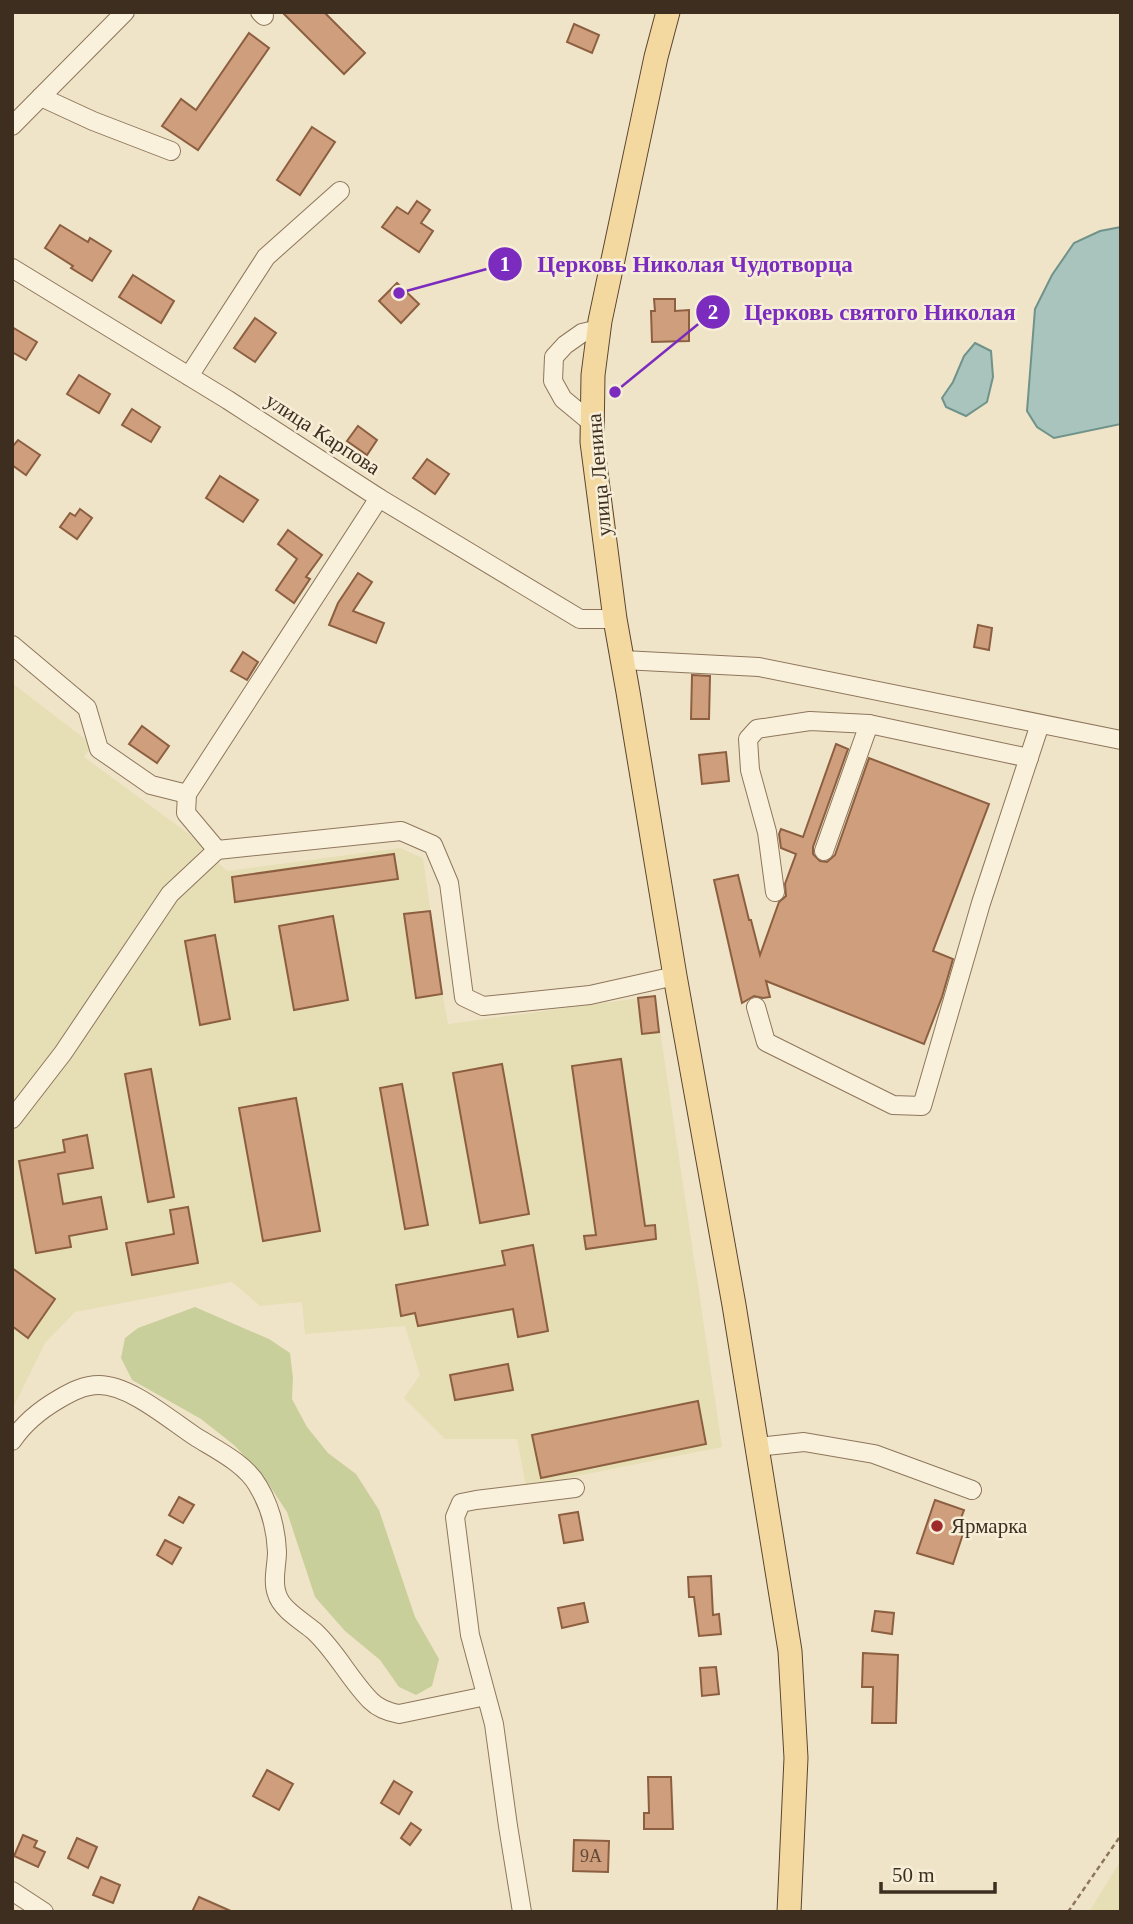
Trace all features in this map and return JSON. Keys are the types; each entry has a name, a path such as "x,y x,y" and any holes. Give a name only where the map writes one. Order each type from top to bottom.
{"main road":[{"name":"улица Ленина","path":"668,12 656,57 599,330 593,375 592,442 615,619 734,1305 790,1651 796,1758 789,1912"}],"street":[{"path":"12,126 125,12"},
{"path":"41,97 171,152"},
{"path":"189,376 266,257 340,191"},
{"name":"улица Карпова","path":"12,268 189,376 379,498 580,619 615,619"},
{"path":"592,423 563,399 553,381 554,357 582,333 599,330"},
{"path":"216,850 186,813 187,794 379,498"},
{"path":"12,645 87,708 99,749 151,785 187,794"},
{"path":"622,660 759,667 1121,740"},
{"path":"775,892 767,832 750,770 748,739 757,729 810,721 869,724 1029,758"},
{"path":"824,851 869,724"},
{"path":"756,1007 766,1042 893,1105 922,1106 981,903 1040,724"},
{"path":"12,1119 63,1053 170,894 216,850 401,831 433,845 449,883 464,997 482,1006 590,995 675,976"},
{"path":"12,1441 45,1407 73,1391 97,1385 114,1387 138,1399 239,1464 258,1483 272,1516 277,1551 277,1596 294,1616 327,1644 371,1701 385,1712 399,1714 486,1696"},
{"path":"757,1447 804,1442 874,1454 972,1490"},
{"path":"522,1912 494,1724 470,1635 454,1517 461,1503 575,1488"},
{"path":"12,1891 44,1912"}],"path":[{"path":"1068,1912 1121,1835"}],"shaded area":[{"path":"12,683 93,745 84,757 189,834 227,871 400,848 423,858 448,1024 655,996 722,1447 526,1486 517,1439 445,1439 404,1398 420,1375 405,1326 305,1334 302,1302 260,1306 232,1282 75,1312 45,1343 12,1410"},
{"path":"1121,1860 1121,1912 1089,1912"}],"green space":[{"path":"195,1307 269,1339 290,1353 292,1399 307,1427 328,1453 356,1474 379,1510 415,1617 439,1659 432,1686 416,1695 399,1687 380,1660 345,1631 315,1597 287,1512 261,1473 234,1445 201,1419 132,1380 121,1358 125,1338 138,1328"}],"water":[{"path":"1121,227 1121,424 1054,438 1037,427 1027,411 1035,309 1052,275 1074,243 1100,231"},
{"path":"975,343 991,351 993,377 987,402 966,416 946,407 942,398 953,382 964,356"}],"building":[{"path":"282,12 324,12 365,53 344,74"},
{"path":"574,24 599,35 592,53 567,42"},
{"path":"249,33 269,48 198,150 162,126 181,99 196,110"},
{"path":"312,127 335,142 300,195 277,180"},
{"path":"417,201 430,210 421,223 433,231 419,252 382,227 397,207 408,214"},
{"path":"60,225 88,242 90,238 111,251 92,281 45,248"},
{"path":"133,275 174,301 161,323 119,297"},
{"path":"397,283 419,304 401,323 379,301"},
{"path":"654,299 675,299 675,311 689,310 689,341 652,342 651,311 655,311"},
{"path":"255,318 276,333 255,362 234,348"},
{"path":"12,327 37,342 26,360 12,352"},
{"path":"79,375 110,394 99,413 67,394"},
{"path":"132,409 160,427 151,442 122,425"},
{"path":"358,426 377,440 367,455 347,441"},
{"path":"18,440 40,455 26,475 12,465 12,447"},
{"path":"427,459 449,474 435,494 413,478"},
{"path":"220,476 258,500 243,522 206,498"},
{"path":"80,509 92,518 77,539 60,527 70,513 75,516"},
{"path":"288,530 322,555 306,577 310,579 294,603 276,590 297,559 278,544"},
{"path":"358,573 372,582 353,611 384,623 376,643 329,625 338,603"},
{"path":"978,625 992,628 989,650 974,647"},
{"path":"243,652 258,662 247,680 231,671"},
{"path":"692,675 710,676 709,719 691,719"},
{"path":"142,726 169,746 157,763 129,744"},
{"path":"836,744 848,749 813,847 813,854 820,861 827,862 835,855 869,758 989,804 933,951 953,959 924,1044 766,981 770,997 754,996 742,1003 714,880 738,875 760,955 779,902 786,896 785,884 796,854 781,848 779,834 781,829 803,837"},
{"path":"726,752 729,781 702,784 699,755"},
{"path":"394,854 398,879 235,902 232,877"},
{"path":"430,911 442,994 416,998 404,914"},
{"path":"333,916 348,1000 294,1010 279,926"},
{"path":"215,935 230,1019 200,1025 185,941"},
{"path":"655,996 659,1032 642,1034 638,998"},
{"path":"621,1059 645,1226 655,1225 656,1239 586,1249 584,1236 596,1235 572,1066"},
{"path":"502,1064 529,1214 480,1223 453,1073"},
{"path":"151,1069 174,1197 148,1202 125,1074"},
{"path":"402,1084 428,1225 405,1229 380,1088"},
{"path":"296,1098 320,1231 263,1241 239,1108"},
{"path":"87,1135 93,1168 58,1174 63,1204 101,1197 107,1229 69,1236 71,1247 36,1253 19,1161 65,1152 63,1140"},
{"path":"188,1207 198,1263 132,1275 126,1243 174,1234 170,1210"},
{"path":"533,1245 548,1331 518,1337 513,1309 418,1326 415,1313 401,1316 396,1285 505,1265 502,1251"},
{"path":"12,1268 55,1299 28,1338 12,1326"},
{"path":"508,1364 513,1390 455,1400 450,1375"},
{"path":"698,1401 706,1444 541,1478 532,1435"},
{"path":"179,1497 194,1505 183,1523 169,1515"},
{"path":"935,1500 964,1510 957,1529 964,1531 953,1564 917,1553"},
{"path":"578,1512 583,1540 564,1543 559,1515"},
{"path":"165,1540 181,1548 172,1564 157,1555"},
{"path":"711,1576 713,1615 719,1614 721,1634 699,1636 694,1597 689,1597 688,1577"},
{"path":"584,1603 588,1622 562,1628 558,1608"},
{"path":"875,1611 894,1613 892,1634 872,1631"},
{"path":"863,1653 898,1655 896,1723 872,1723 873,1687 862,1687"},
{"path":"716,1667 719,1694 702,1696 700,1668"},
{"path":"267,1770 293,1784 279,1810 253,1796"},
{"path":"648,1777 671,1777 673,1829 644,1829 644,1813 649,1813"},
{"path":"394,1781 412,1792 399,1814 381,1803"},
{"path":"411,1823 421,1830 410,1845 401,1838"},
{"path":"23,1835 37,1841 34,1847 45,1852 38,1867 14,1856"},
{"path":"77,1838 97,1847 88,1868 68,1858"},
{"path":"574,1840 609,1841 608,1872 573,1871"},
{"path":"101,1877 120,1885 113,1903 93,1895"},
{"path":"199,1897 233,1912 192,1912"}],"place":[{"name":"Церковь Николая Чудотворца","path":"399,293"},
{"name":"Церковь святого Николая","path":"615,392"},
{"name":"Ярмарка","path":"937,1526"}]}
